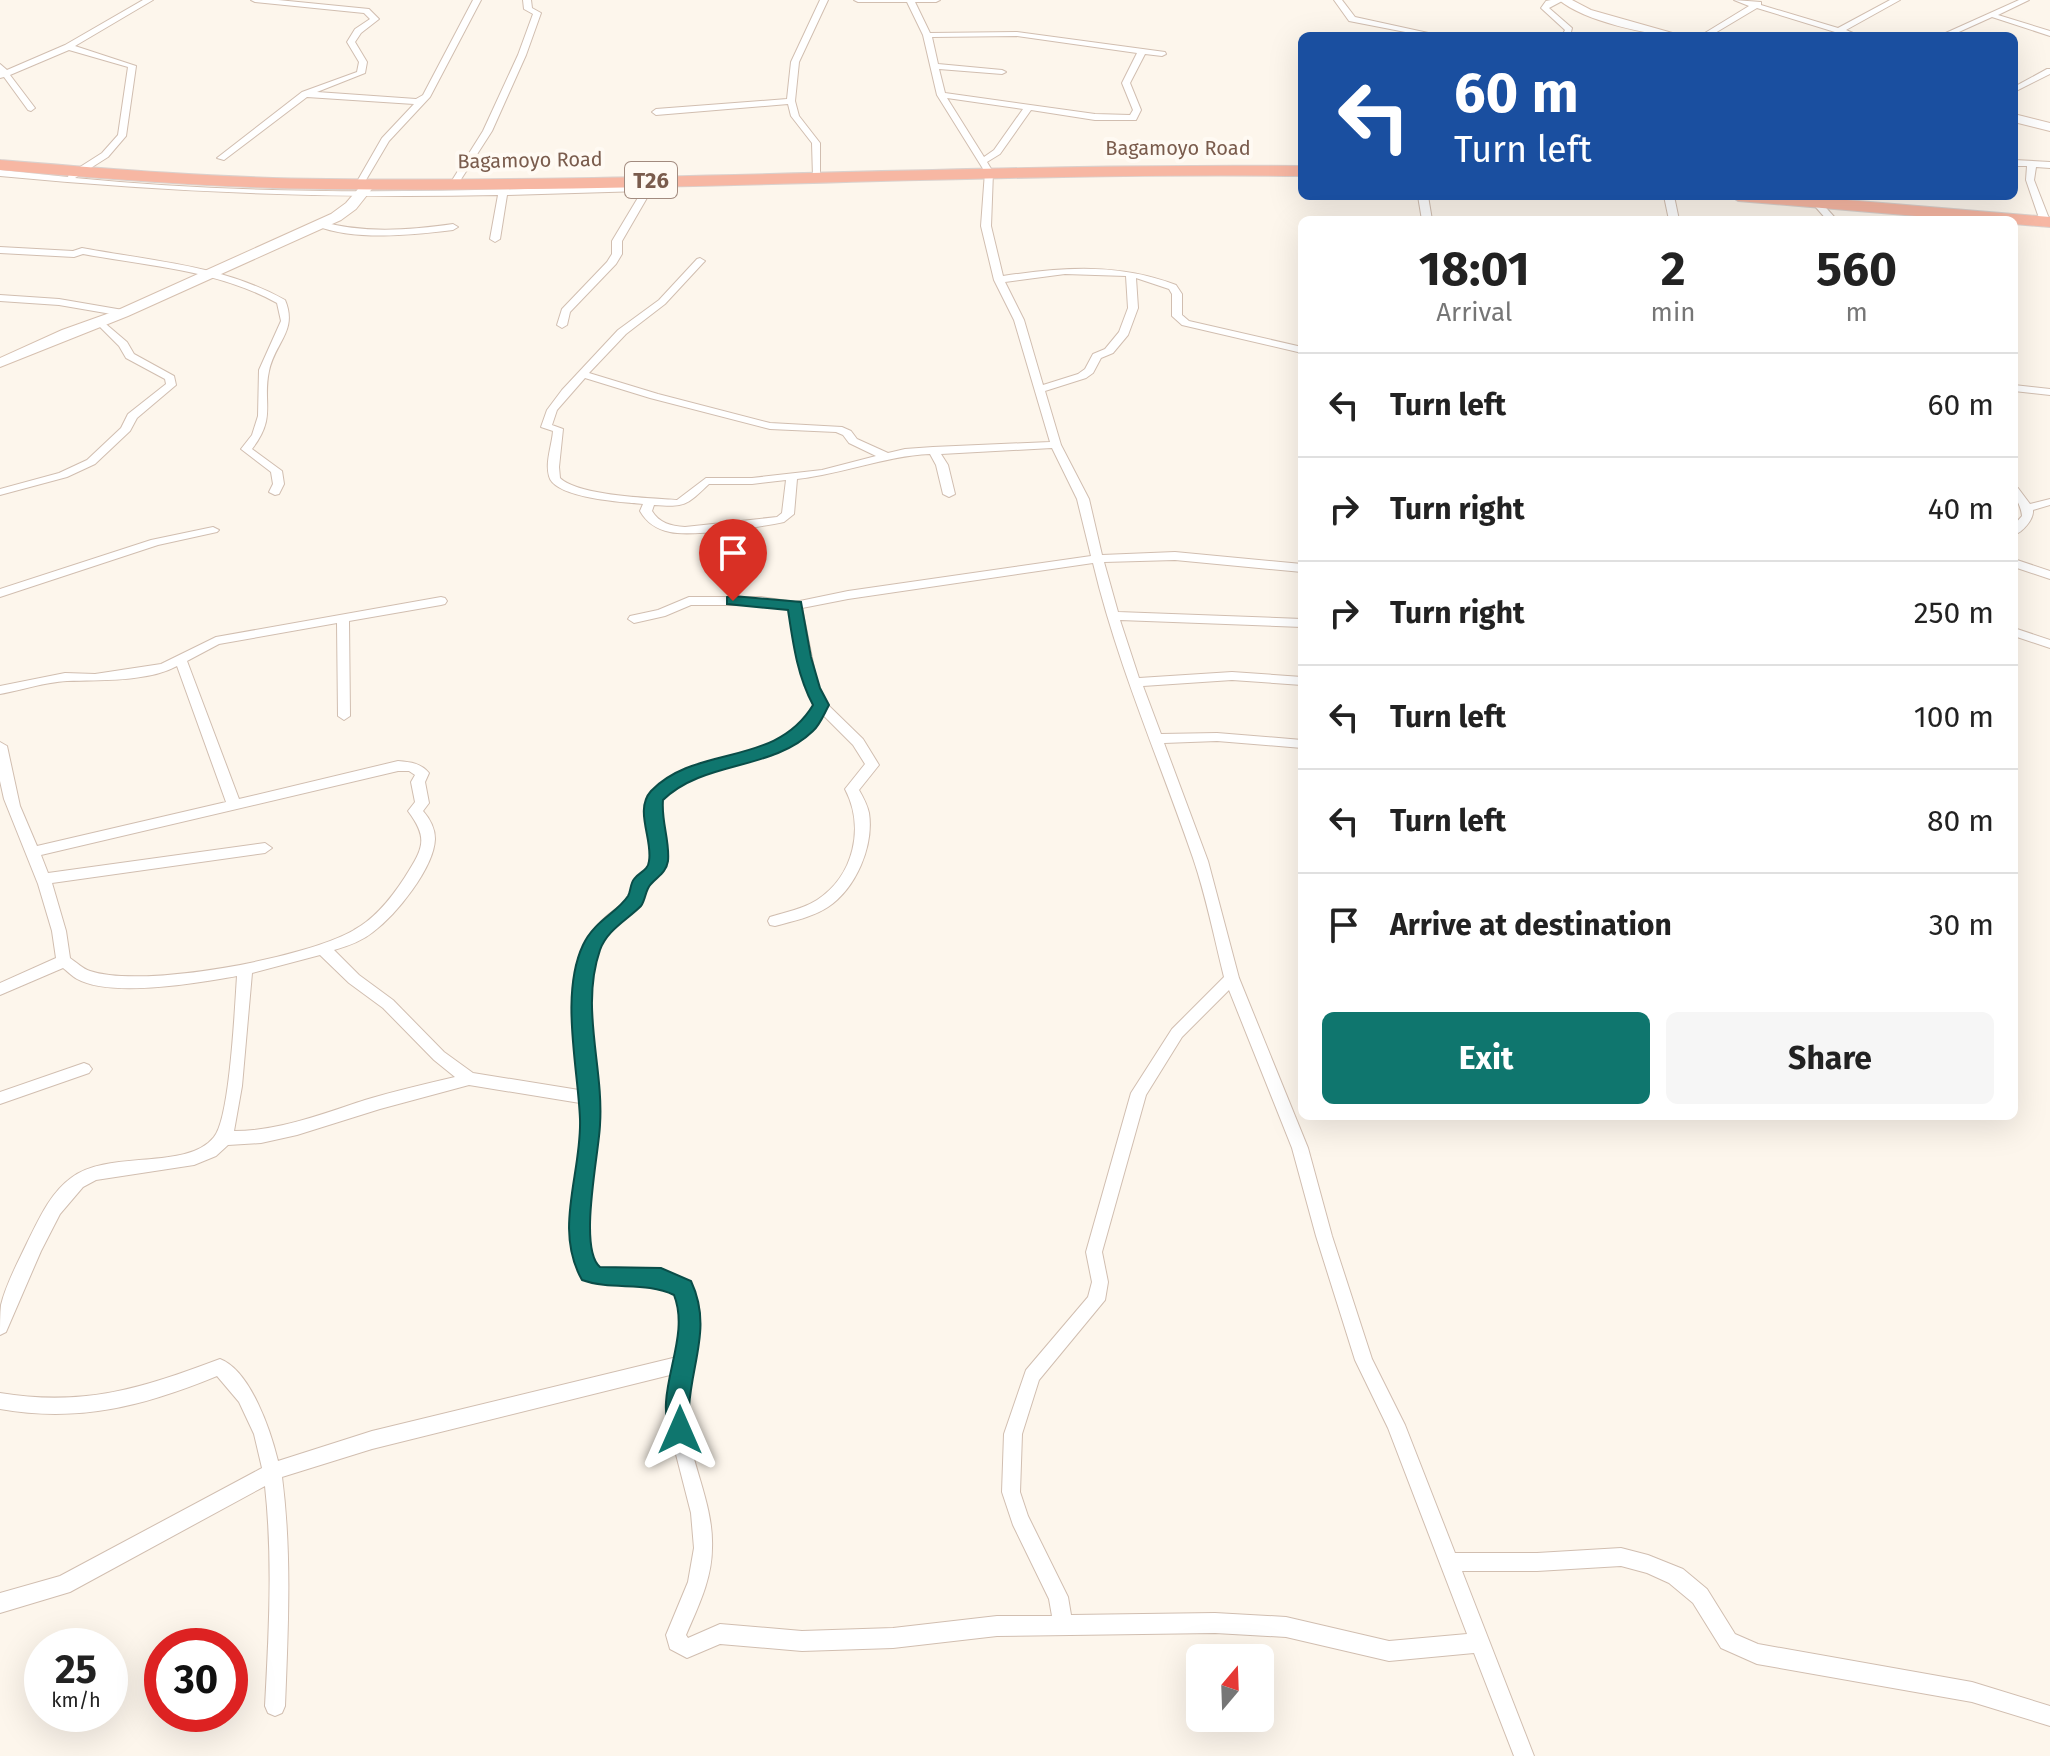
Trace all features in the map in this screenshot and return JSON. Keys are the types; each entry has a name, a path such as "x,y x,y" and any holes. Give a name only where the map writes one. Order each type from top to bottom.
{"highway":[{"name":"Bagamoyo Road","path":"0,165 70,177 287,188 364,188 455,182 651,184 986,167 1298,171"},
{"path":"1790,200 1978,216"},
{"path":"2018,219 2047,222"}],"street":[{"path":"4,75 68,47 149,0"},
{"path":"221,158 305,94 361,73 363,62 351,42 358,31 375,19 366,11 255,0"},
{"path":"3,360 123,313 336,217 364,188 377,150 422,101 477,0"},
{"path":"455,182 464,163 488,135 490,123 522,55 537,13 528,9 527,0"},
{"path":"817,177 816,143 795,116 791,101 795,62 824,0"},
{"path":"858,0 936,0"},
{"path":"910,0 927,35 941,95 986,167 986,226 999,280 1019,320 1056,445 1083,499 1112,616 1201,861 1232,978 1300,1148 1324,1236 1364,1360 1396,1425 1524,1756"},
{"path":"1338,0 1352,19 1418,32"},
{"path":"1568,32 1545,8 1549,3 1562,0 1587,12 1662,32"},
{"path":"1738,0 1842,32"},
{"path":"1711,32 1765,0"},
{"path":"1839,31 1896,0"},
{"path":"2005,0 2021,2"},
{"path":"1952,32 2021,2"},
{"path":"1992,15 2050,34"},
{"path":"927,35 1017,34 1162,54"},
{"path":"0,173 70,177 105,155 122,136 132,66 68,47"},
{"path":"941,95 1095,117 1133,118 1137,110 1126,83 1142,51"},
{"path":"0,66 31,108"},
{"path":"935,66 1002,72"},
{"path":"2018,88 2049,72"},
{"path":"305,94 422,101"},
{"path":"656,112 791,101"},
{"path":"986,167 1029,107"},
{"path":"2018,119 2050,127"},
{"path":"2018,163 2050,165"},
{"path":"2032,164 2030,180 2047,222"},
{"path":"364,188 503,193 651,184"},
{"path":"562,325 565,311 611,264 617,254 617,241 651,184"},
{"path":"495,239 503,193"},
{"path":"1816,202 1828,216"},
{"path":"320,224 333,229 407,233 453,227"},
{"path":"0,250 74,254 82,251 207,273 273,296 286,309 284,328 264,370 261,424 246,449 277,472 280,480 275,492"},
{"path":"700,261 662,302 622,332 559,401 546,422 546,427 558,429 560,434 555,450 555,479 567,489 649,501 685,501 706,481 752,481 822,473 885,456 933,450 1056,445"},
{"path":"999,280 1084,270 1131,275 1173,287 1177,294 1177,316 1186,323 1298,349"},
{"path":"1039,390 1082,376 1089,371 1097,356 1109,351 1124,333 1133,308 1131,275"},
{"path":"0,298 59,302 123,313"},
{"path":"0,492 63,475 91,462 126,429 132,416 171,385 170,378 130,356 123,344 100,322"},
{"path":"585,375 770,426 838,429 847,433 853,441 885,456"},
{"path":"2018,388 2050,392"},
{"path":"933,450 942,465 949,494"},
{"path":"649,501 646,511 652,521 678,530 780,520 788,514 792,476"},
{"path":"2018,496 2027,508 2028,516 2018,527"},
{"path":"2027,508 2050,502"},
{"path":"0,593 155,542 213,530"},
{"path":"634,619 661,613 689,601 761,601 795,606 848,595 1096,559 1175,556 1298,568"},
{"path":"2018,564 2050,575"},
{"path":"0,690 65,677 95,678 164,668 216,641 441,601"},
{"path":"775,921 814,908 833,895 855,861 863,836 862,810 852,789 872,765 858,742 821,705 812,688 803,657 795,606"},
{"path":"1112,616 1298,623"},
{"path":"343,620 346,661 344,716"},
{"path":"2018,633 2050,644"},
{"path":"181,661 234,804"},
{"path":"1134,682 1232,676 1298,681"},
{"path":"821,705 809,726 781,747 687,775 666,787 655,798 653,812 659,861 654,873 641,882 636,899 606,925 591,947 586,965 582,1033 590,1123 579,1211 586,1269 600,1276 669,1279 683,1288 690,1308 677,1409 684,1455 701,1513 704,1543 702,1570 676,1635 677,1642 687,1648 720,1634 802,1641 893,1638 997,1626 1215,1623 1286,1627 1389,1651 1478,1643"},
{"path":"1155,739 1217,737 1298,744"},
{"path":"0,746 13,805 44,879 64,961 98,980 139,983 245,970 323,949 357,935 387,910 408,884 430,847 430,839 422,816 415,811 422,803 418,782 422,773 412,767 398,766 33,852"},
{"path":"44,879 265,848"},
{"path":"323,949 354,979 388,1004 439,1056 469,1079"},
{"path":"0,989 64,961"},
{"path":"0,1327 50,1217 79,1180 96,1173 193,1157 213,1150 224,1138 229,1121 245,970"},
{"path":"1063,1625 1058,1597 1020,1519 1011,1492 1013,1434 1032,1376 1096,1300 1100,1282 1094,1252 1139,1093 1177,1033 1232,978"},
{"path":"0,1098 84,1069"},
{"path":"224,1138 247,1139 296,1129 370,1105 469,1079 588,1098"},
{"path":"0,1603 63,1585 272,1472 372,1440 684,1363"},
{"path":"0,1401 87,1407 151,1392 220,1367 245,1391 263,1435 272,1472 281,1566 275,1706"},
{"path":"1450,1562 1537,1562 1621,1557 1676,1576 1700,1596 1728,1641 1757,1654 1972,1692 2050,1716"}],"route":[{"path":"680,1430 677,1409 690,1308 683,1288 669,1279 600,1276 590,1273 583,1262 579,1211 583,1158 590,1123 582,1033 584,986 591,947 606,925 636,899 641,882 654,873 659,861 653,812 655,798 666,787 687,775 781,747 809,726 821,705 812,688 803,657 795,606 733,601"}]}
